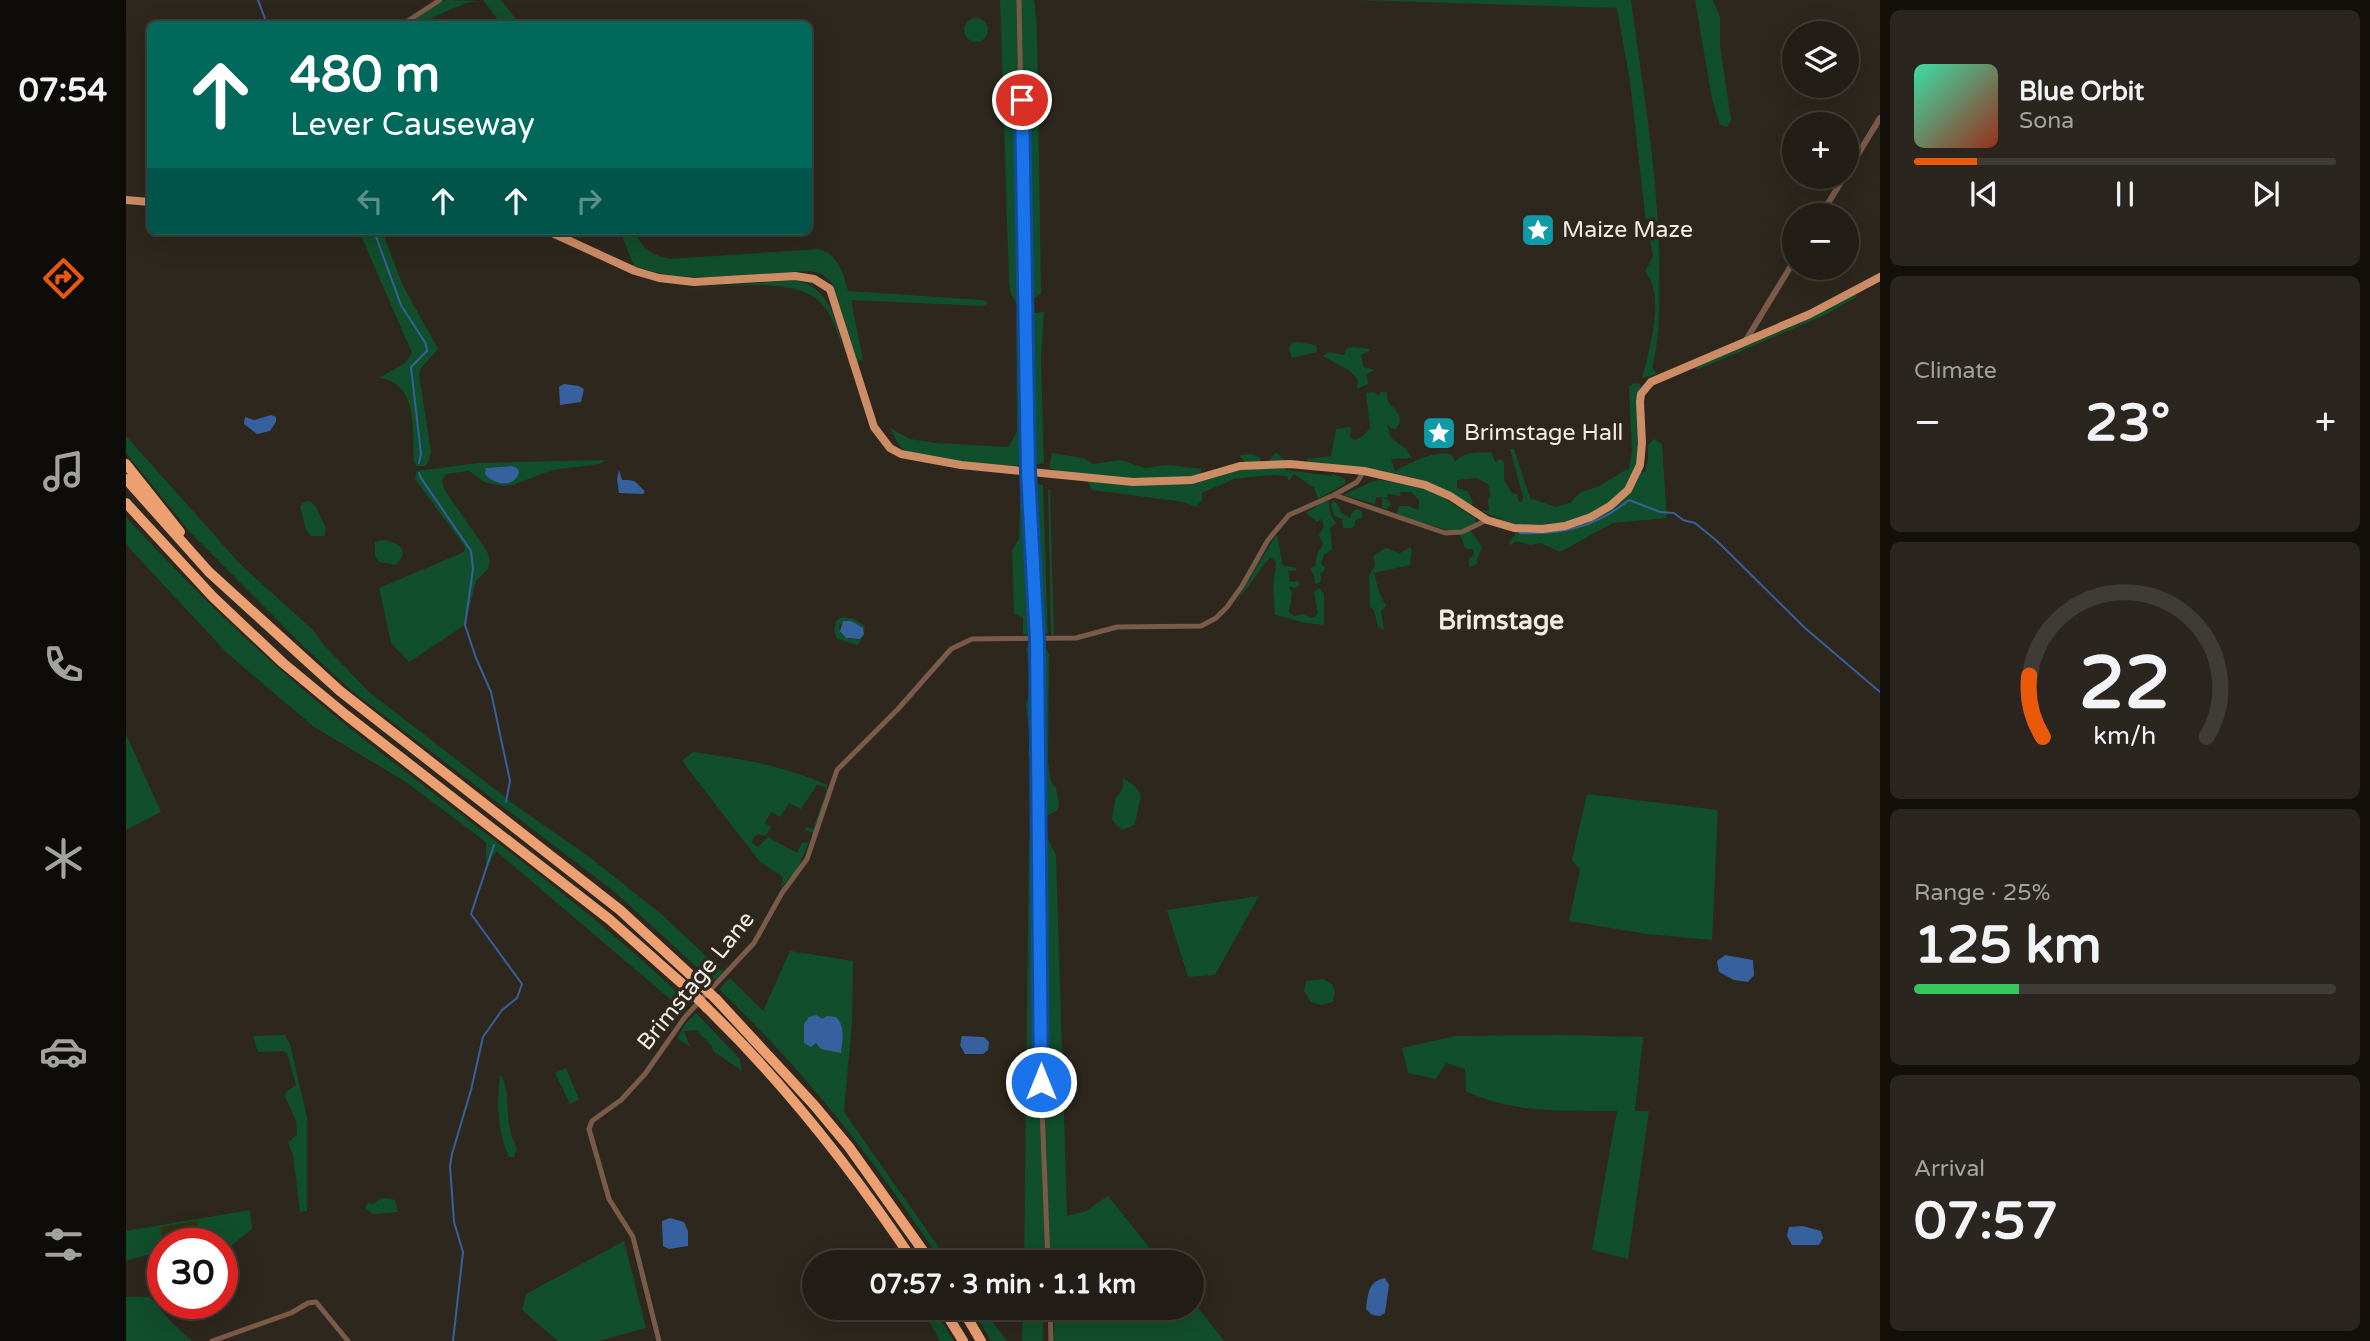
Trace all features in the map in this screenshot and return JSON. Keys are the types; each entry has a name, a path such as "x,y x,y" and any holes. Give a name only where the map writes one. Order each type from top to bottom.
{"highway":[{"path":"126,464 170,517 209,572"},
{"path":"126,479 209,572 340,691 620,910 716,999 849,1147 922,1250"},
{"path":"128,505 213,597 283,663 609,919 707,1008 760,1064 822,1137 880,1211 906,1250"},
{"path":"950,1320 963,1341"},
{"path":"969,1320 981,1341"}],"main road":[{"path":"126,200 147,202"},
{"path":"557,235 635,271 659,278 694,282 795,276 814,279 830,289 874,427 890,448 901,454 961,465 1133,482 1192,480 1240,466 1290,464 1364,471 1425,485 1450,496 1488,520 1514,528 1542,529 1578,522 1610,506 1628,490 1640,466 1640,402 1651,382 1767,334 1880,277"}],"street":[{"path":"408,21 440,0"},
{"path":"1019,0 1028,472 1037,640 1041,1082 1048,1250"},
{"path":"1859,152 1880,118"},
{"path":"1744,344 1782,280"},
{"path":"1758,320 1767,334"},
{"name":"Brimstage Lane","path":"660,1341 633,1237 609,1199 589,1129 592,1121 629,1091 645,1074 685,1017 754,943 782,893 807,859 833,780 843,762 898,709 951,649 972,639 1076,638 1117,627 1201,626 1216,618 1242,586 1268,540 1289,515 1357,482 1364,471"},
{"path":"1334,495 1445,533 1462,532 1488,520"},
{"path":"212,1341 316,1302 348,1341"},
{"path":"1050,1320 1051,1341"}],"green space":[{"path":"447,0 479,1 460,5 425,21 412,21"},
{"path":"483,0 501,0 518,21 499,21"},
{"path":"1000,0 1034,0 1037,26 1041,294 1031,300 1029,309 1020,309 1011,295 1009,282"},
{"path":"1355,0 1631,0 1658,219 1659,320 1652,367 1657,374 1642,378 1654,323 1654,294 1645,272 1653,256 1645,214 1630,82 1617,8"},
{"path":"1695,0 1713,0 1720,17 1720,45 1731,120 1727,127 1720,125 1712,99"},
{"path":"971,18 981,18 988,25 988,35 981,42 971,42 964,35 964,25"},
{"path":"361,235 384,235 403,286 438,349 419,374 431,452 425,466 417,466 414,462 413,423 407,398 392,382 379,378 405,363 412,353"},
{"path":"622,235 637,235 648,250 670,259 818,249 835,259 848,291 983,300 989,303 983,306 851,300 863,360 857,361 834,286 818,273 810,271 699,277 677,276 634,266"},
{"path":"794,280 807,284 825,300 836,322 846,360 831,317 823,305 811,295 796,289 758,285 685,289"},
{"path":"1854,293 1857,297 1823,316 1697,370 1696,367 1789,328"},
{"path":"1044,312 1041,359 1044,463 996,465 952,461 915,454 900,446 890,428 910,439 1009,447 1017,431 1016,315"},
{"path":"1291,343 1316,345 1317,352 1292,358 1289,349"},
{"path":"1346,349 1369,349 1361,355 1364,367 1374,370 1367,374 1368,384 1357,389 1358,380 1350,371 1323,356 1329,352 1344,355"},
{"path":"1634,383 1641,384 1638,399 1644,437 1641,472 1645,472 1648,445 1654,439 1662,444 1667,518 1613,523 1560,552 1541,543 1531,545 1516,541 1511,545 1509,543 1516,533 1515,525 1479,510 1489,511 1490,496 1489,485 1477,478 1457,480 1457,488 1468,491 1473,503 1471,505 1422,480 1380,470 1307,461 1331,456 1336,429 1349,427 1352,429 1349,437 1355,440 1363,436 1370,428 1366,393 1374,392 1378,396 1381,392 1387,392 1388,402 1400,417 1396,429 1387,424 1391,438 1406,449 1412,458 1391,459 1395,471 1431,455 1452,455 1455,462 1467,454 1491,452 1495,462 1500,459 1504,462 1504,480 1512,493 1517,494 1519,502 1522,502 1510,449 1514,449 1530,498 1556,507 1572,502 1582,492 1629,469 1632,451 1629,387"},
{"path":"126,436 242,566 313,630 369,692 505,797 505,802 508,800 588,856 660,913 723,972 713,982 616,893 352,691 303,646 190,532 126,453"},
{"path":"1276,452 1284,460 1286,470 1333,474 1345,479 1345,484 1318,499 1314,488 1294,474 1289,481 1287,476 1269,475 1234,479 1202,493 1202,500 1196,507 1184,502 1092,490 1086,479 1049,468 1052,453 1083,458 1093,464 1121,460 1145,468 1167,465 1202,469 1197,481 1244,468 1244,461 1239,455 1253,454 1260,458 1261,466 1264,467"},
{"path":"606,460 600,464 552,470 513,485 503,486 486,483 469,471 446,474 442,480 444,489 487,551 490,561 488,569 476,581 465,625 409,662 391,643 379,588 464,552 465,547 415,479 416,471 478,463","holes":["512,466 506,483 492,481 485,474 487,468"]},
{"path":"1381,480 1431,490 1475,518 1476,524 1470,529 1482,547 1478,564 1469,567 1469,559 1474,555 1474,550 1465,548 1462,538 1457,534 1397,514 1399,506 1419,510 1419,500 1411,492 1383,497 1391,505 1386,509 1382,508 1382,497 1376,497 1375,504 1343,495"},
{"path":"1037,484 1043,485 1048,633 1040,635 1023,634 1023,617 1014,614 1012,550 1019,539 1020,496 1024,489"},
{"path":"1048,490 1054,635 1051,636"},
{"path":"1334,500 1340,512 1350,518 1353,511 1358,509 1362,512 1362,518 1355,520 1355,526 1343,528 1342,519 1334,516 1331,504"},
{"path":"310,501 316,507 326,528 324,536 311,536 306,530 300,506"},
{"path":"1325,501 1329,502 1330,513 1336,523 1330,528 1332,550 1324,555 1321,564 1325,567 1324,571 1320,573 1319,583 1315,584 1310,569 1315,566 1317,554 1323,545 1319,535 1324,526 1321,519 1317,522 1306,513"},
{"path":"126,517 205,599 288,676 346,725 603,926 684,999 683,1010 496,851 489,864 486,864 486,842 406,782 314,727 227,653 131,550 126,543"},
{"path":"1276,535 1282,565 1296,568 1296,571 1288,571 1290,582 1298,581 1300,585 1294,588 1289,586 1292,594 1289,612 1294,616 1303,614 1312,618 1318,614 1314,592 1319,588 1324,594 1324,625 1275,615 1273,588 1276,562 1270,557 1234,605"},
{"path":"381,540 397,544 402,550 401,559 396,565 379,562 375,556 375,542"},
{"path":"1410,547 1410,565 1374,573 1386,606 1381,611 1384,630 1378,627 1374,610 1370,607 1369,576 1375,565 1373,556 1386,548 1400,553"},
{"path":"842,617 854,619 865,626 864,632 863,628 841,623 839,628 849,639 860,639 864,634 858,645 837,639 834,630 836,621"},
{"path":"1035,641 1041,731 1036,756 1028,755 1030,742 1026,704 1029,668 1026,649"},
{"path":"1040,645 1045,646 1049,655 1048,761 1051,782 1056,788 1059,804 1058,810 1047,816 1044,807 1047,798 1043,781"},
{"path":"126,734 161,812 126,830"},
{"path":"693,752 761,764 827,785 828,792 812,837 812,832 805,830 806,827 813,829 826,792 826,787 817,785 801,809 789,803 780,817 771,812 765,823 771,827 766,836 758,834 753,838 752,843 758,847 768,837 797,853 802,843 809,842 798,868 781,888 783,877 760,862 682,761"},
{"path":"1123,778 1135,786 1141,795 1135,825 1122,830 1112,820 1115,799 1122,790"},
{"path":"1587,794 1718,810 1712,940 1647,934 1569,921 1580,870 1572,860"},
{"path":"1047,837 1056,855 1067,1216 1086,1211 1108,1196 1151,1250 1049,1250 1046,1216 1045,1250 1024,1250 1029,841"},
{"path":"1259,896 1215,975 1188,977 1167,910"},
{"path":"790,951 853,961 852,1022 844,1112 941,1250 934,1250 884,1178 821,1098 772,1042 719,989 730,978 763,1011"},
{"path":"1323,979 1332,984 1335,991 1333,1002 1321,1005 1311,1002 1304,991 1306,981"},
{"path":"696,1013 740,1059 742,1071 713,1051 712,1046 696,1030 684,1031 690,1047 677,1038"},
{"path":"285,1035 290,1044 307,1117 307,1211 300,1212 293,1155 288,1142 297,1135 296,1121 285,1096 286,1092 296,1085 287,1053 258,1052 253,1036"},
{"path":"1455,1036 1643,1037 1635,1111 1649,1111 1628,1259 1592,1250 1617,1111 1540,1109 1502,1104 1466,1091 1465,1069 1446,1063 1436,1079 1408,1073 1402,1048"},
{"path":"566,1068 579,1100 570,1104 555,1073"},
{"path":"500,1076 505,1085 510,1130 517,1148 514,1157 509,1157 500,1127"},
{"path":"379,1199 395,1200 398,1212 374,1214 365,1208 368,1203 374,1204"},
{"path":"250,1210 252,1229 238,1240 238,1228 147,1228 147,1255 126,1261 126,1231"},
{"path":"624,1241 646,1328 598,1341 558,1341 522,1310 526,1294"},
{"path":"126,1297 147,1297 147,1319 168,1319 192,1341 126,1341"},
{"path":"1204,1315 1224,1341 1054,1341 1054,1320 1204,1320"},
{"path":"929,1320 941,1320 954,1341 940,1341"},
{"path":"979,1320 991,1320 1007,1341 991,1341"},
{"path":"1023,1320 1044,1320 1043,1341 1022,1341"}],"sand":[{"path":"197,1221 198,1228 161,1228"}],"water":[{"path":"564,384 584,389 581,402 560,405 559,387"},
{"path":"271,415 276,417 276,422 270,431 257,434 244,424 245,417 254,420"},
{"path":"512,466 519,472 509,483 499,483 485,474 486,468"},
{"path":"619,470 622,480 636,482 645,491 643,494 619,493"},
{"path":"843,621 851,621 863,628 864,634 860,639 846,638 840,631"},
{"path":"1725,955 1753,960 1754,975 1748,982 1734,980 1719,972 1717,961"},
{"path":"817,1015 822,1019 827,1016 836,1017 839,1021 843,1034 841,1053 821,1049 816,1043 811,1047 804,1043 804,1024 809,1017"},
{"path":"962,1036 984,1037 989,1042 988,1050 983,1054 965,1054 960,1045"},
{"path":"670,1218 684,1222 688,1231 688,1246 669,1249 663,1246 662,1221"},
{"path":"1803,1226 1821,1231 1823,1238 1819,1245 1792,1245 1787,1236 1789,1227"},
{"path":"1385,1278 1389,1285 1385,1313 1380,1316 1372,1315 1366,1309 1370,1289 1375,1282"}],"waterway":[{"path":"258,0 266,21"},
{"path":"375,235 401,305 426,344 427,351 411,367 421,454 419,463"},
{"path":"419,473 471,551 473,569 465,625 491,692 510,781 506,802"},
{"path":"1520,533 1564,531 1578,527 1604,517 1629,500 1660,512 1674,513 1683,520 1695,523 1717,541 1805,628 1880,692"},
{"path":"453,1341 463,1252 454,1222 450,1166 452,1154 483,1037 502,1010 517,998 522,984 471,914 494,845"}],"place":[{"name":"Maize Maze","path":"1538,230"},
{"name":"Brimstage Hall","path":"1439,433"}],"district":[{"name":"Brimstage","path":"1501,620"}],"route":[{"path":"1022,100 1028,472 1037,640 1041,1082"}]}
